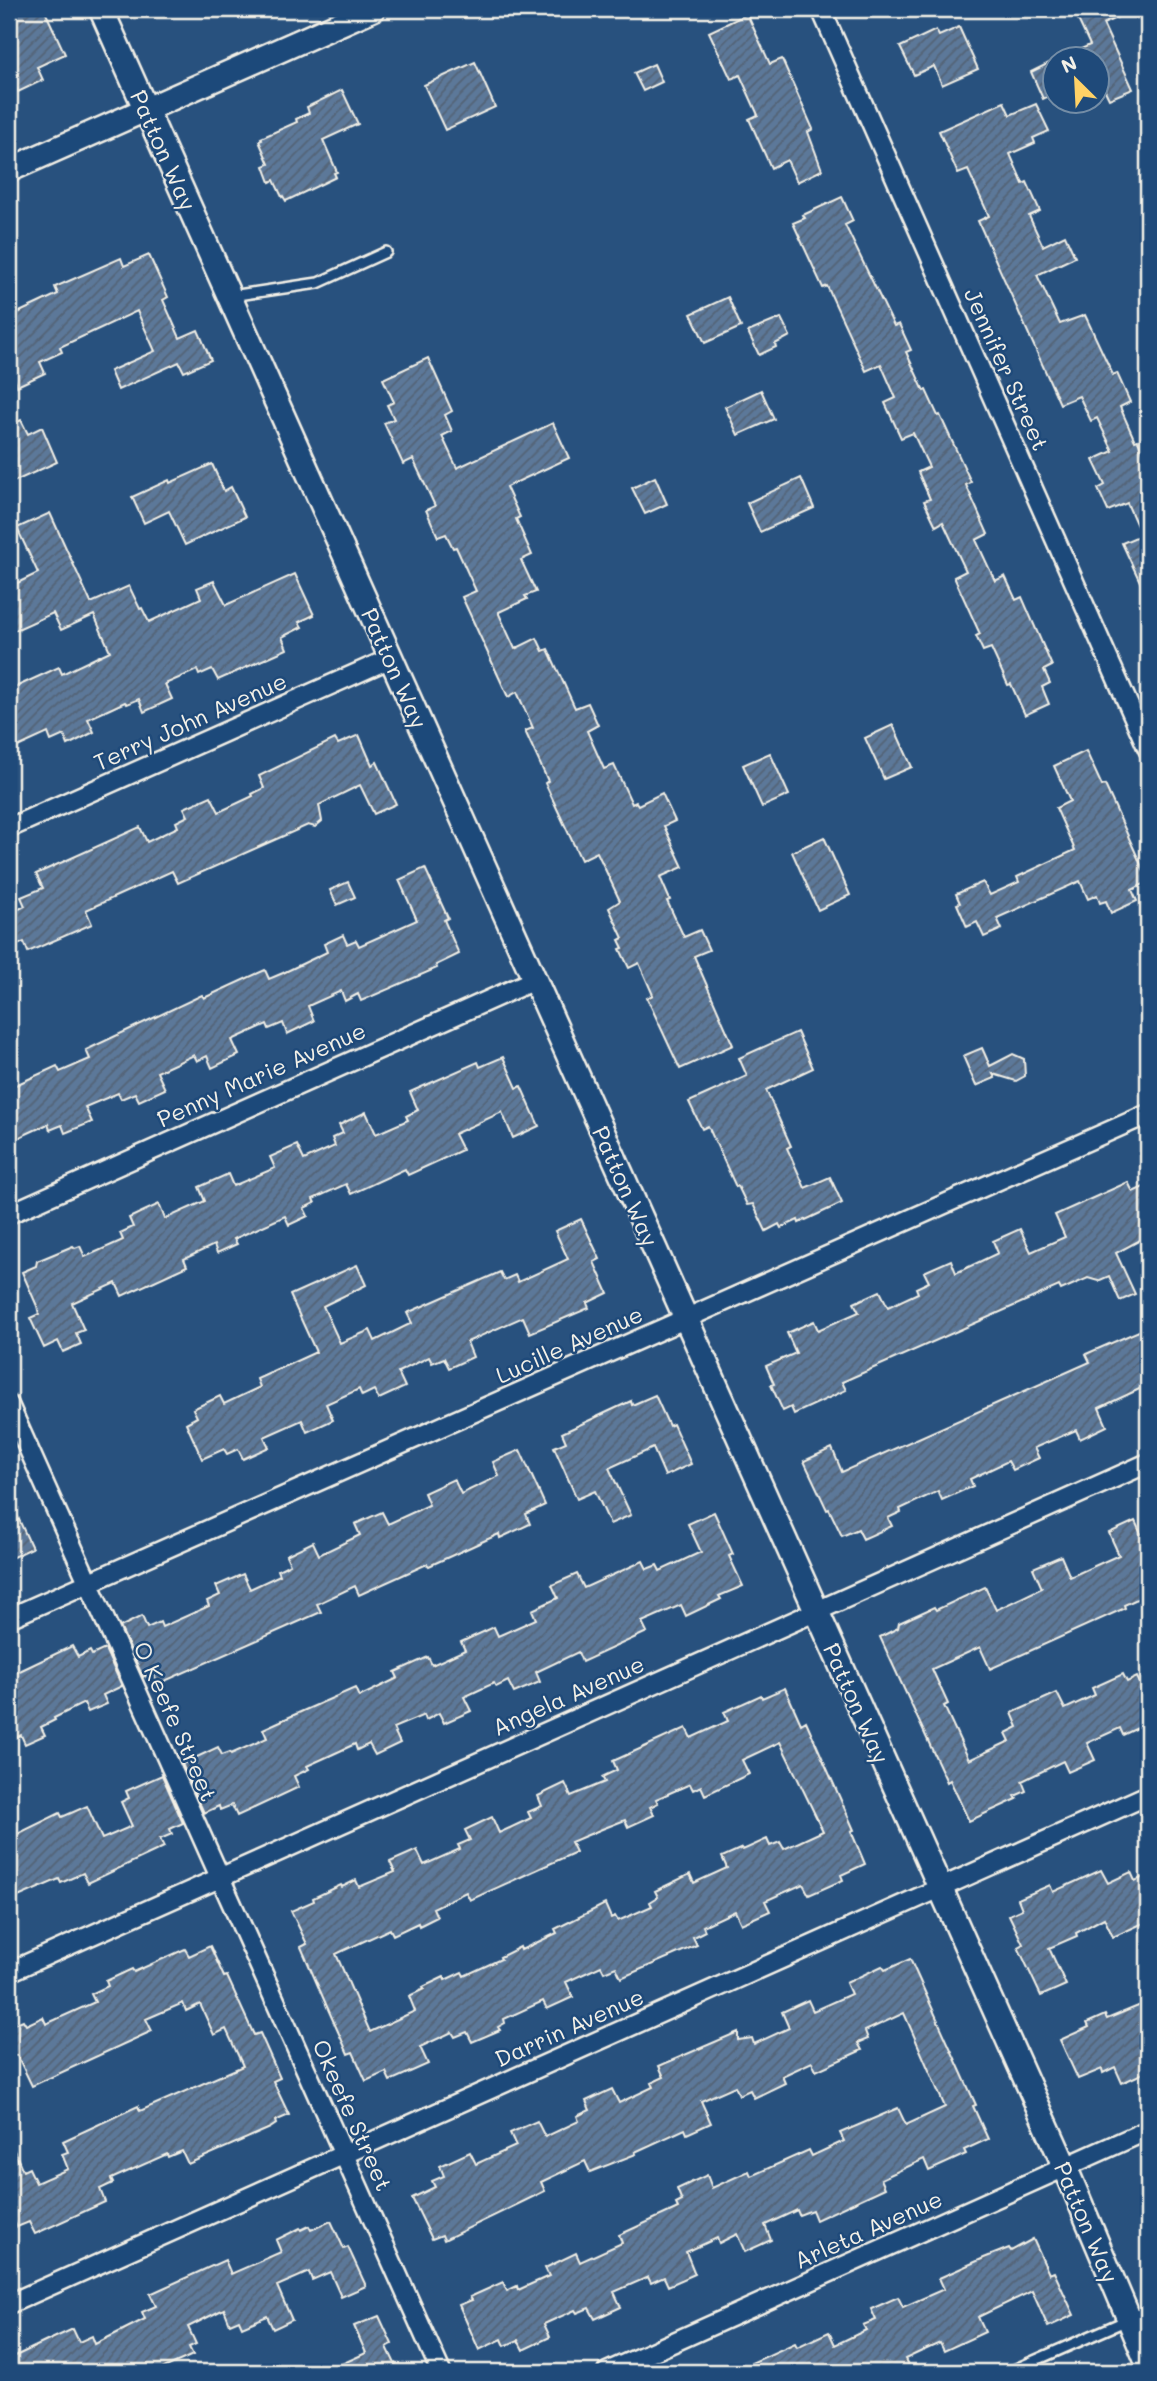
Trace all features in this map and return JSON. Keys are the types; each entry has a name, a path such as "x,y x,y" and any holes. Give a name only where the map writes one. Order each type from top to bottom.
{"street":[{"name":"Patton Way","path":"101,9 1065,2168 1139,2315 1148,2364"},
{"path":"9,170 373,9"},
{"name":"Jennifer Street","path":"821,9 1148,749"},
{"name":"Terry John Avenue","path":"9,828 391,658"},
{"name":"Penny Marie Avenue","path":"9,1214 534,979"},
{"name":"Lucille Avenue","path":"9,1618 1148,1115"},
{"path":"9,1405 88,1583"},
{"name":"Angela Avenue","path":"9,1972 1148,1463"},
{"name":"O Keefe Street","path":"88,1583 220,1878"},
{"name":"Darrin Avenue","path":"9,2304 1148,1794"},
{"name":"Okeefe Street","path":"220,1878 441,2372"},
{"name":"Arleta Avenue","path":"607,2372 1148,2130"}],"lane":[{"path":"229,296 318,283 386,252"},
{"path":"1009,2372 1139,2315"}],"building":[{"path":"21,9 44,9 65,54 37,67 43,80 18,92 14,84 9,86 9,14"},
{"path":"1073,9 1135,9 1103,24 1133,89 1112,98 1112,46 1088,46 1090,45"},
{"path":"747,14 770,64 782,59 813,129 808,132 822,170 797,182 787,160 771,168 749,119 758,115 740,75 731,79 709,32"},
{"path":"959,27 978,69 942,85 934,66 914,75 900,47 936,30 939,36"},
{"path":"475,62 495,107 445,130 424,85"},
{"path":"654,64 662,82 643,91 634,73"},
{"path":"1042,66 1042,97 1031,72"},
{"path":"342,90 358,124 323,140 337,172 334,173 336,177 286,201 274,180 270,182 264,166 269,164 259,141 297,122 296,119 309,113 307,107"},
{"path":"1004,102 1010,115 1036,104 1049,131 1033,138 1035,143 1010,154 1023,184 1027,182 1040,211 1029,216 1043,246 1065,235 1075,257 1037,275 1060,324 1085,315 1113,375 1117,373 1130,402 1120,407 1148,464 1148,599 1122,543 1141,535 1127,503 1108,511 1098,489 1105,485 1093,460 1113,451 1097,418 1091,421 1079,396 1060,404 978,221 989,216 968,170 958,174 939,131"},
{"path":"842,197 853,221 845,225 894,326 899,324 911,350 906,352 924,391 926,390 938,416 940,415 971,482 966,485 988,534 976,540 995,581 1005,576 1016,600 1022,597 1052,666 1044,670 1050,683 1042,687 1049,704 1025,715 991,648 983,651 976,636 980,634 954,577 966,571 943,522 936,526 924,501 930,499 918,472 929,467 913,433 901,438 885,403 896,398 881,364 866,371 827,286 823,288 793,223 805,218 803,215"},
{"path":"149,255 168,297 163,300 180,338 198,330 211,360 184,372 179,362 118,390 110,371 155,351 137,311 60,347 62,352 40,362 45,373 17,386 15,380 9,383 9,317 58,294 55,287 121,258 124,266"},
{"path":"728,297 741,327 705,343 691,314"},
{"path":"781,318 790,336 759,355 748,332"},
{"path":"428,358 452,411 445,415 452,431 442,436 457,468 553,423 569,458 506,487 520,517 516,519 532,555 521,560 536,592 525,596 527,599 499,614 515,649 537,638 543,651 548,649 575,708 588,703 598,725 587,731 604,769 614,765 632,804 636,802 638,805 662,793 675,821 664,826 683,867 660,877 670,900 667,901 684,937 700,930 709,950 694,956 733,1045 680,1069 647,998 653,995 639,963 629,968 620,949 623,948 619,940 623,938 609,908 620,901 597,852 581,860 545,783 548,781 525,731 533,728 517,692 508,697 462,597 476,591 456,547 453,548 446,534 438,537 426,510 435,506 413,459 403,464 384,423 394,419 387,405 394,402 383,379"},
{"path":"761,390 774,419 738,435 725,407"},
{"path":"21,420 28,434 42,427 57,462 9,484 9,426"},
{"path":"212,464 224,491 231,487 245,517 185,545 169,511 144,523 132,497"},
{"path":"655,477 667,504 645,514 632,488"},
{"path":"801,478 814,508 760,532 747,503"},
{"path":"50,513 91,603 129,586 149,622 201,598 197,588 214,581 226,605 295,574 314,615 299,622 302,627 282,637 287,649 218,680 212,669 199,675 197,670 165,684 172,699 144,712 139,699 127,704 125,702 88,719 94,732 68,745 64,735 51,741 48,733 9,751 9,690 59,667 62,674 110,651 94,615 61,630 53,613 9,633 9,587 38,573 17,528"},
{"path":"893,725 912,767 884,779 865,738"},
{"path":"359,735 372,765 377,762 396,804 374,814 360,785 319,805 322,821 315,827 308,825 178,883 172,871 86,910 92,924 28,952 24,942 13,947 9,938 9,914 25,906 21,897 43,888 36,874 140,827 147,842 178,827 176,822 188,816 184,808 211,796 219,812 264,788 259,776 335,739 338,744"},
{"path":"1086,751 1102,786 1105,785 1148,880 1132,890 1137,901 1111,913 1106,901 1100,903 1097,895 1088,899 1080,881 997,918 1002,929 984,937 977,922 967,927 957,904 960,903 956,894 983,882 990,895 1019,882 1017,877 1075,850 1056,808 1070,801 1054,766"},
{"path":"770,753 789,795 762,807 743,765"},
{"path":"824,837 850,895 818,910 792,852"},
{"path":"425,868 448,918 444,920 459,954 436,965 437,968 361,1001 358,994 345,1001 341,991 308,1006 314,1021 287,1034 283,1023 269,1029 267,1024 232,1040 239,1055 212,1068 207,1056 197,1061 194,1055 157,1072 165,1089 139,1101 135,1093 121,1099 118,1093 85,1107 92,1122 65,1133 62,1125 50,1130 48,1124 9,1142 9,1088 57,1066 60,1072 90,1059 86,1050 202,995 204,998 265,970 269,979 283,973 327,952 324,944 343,935 347,944 356,940 359,946 417,920 399,880"},
{"path":"348,882 355,897 337,905 330,890"},
{"path":"797,1032 813,1068 766,1090 791,1146 787,1148 805,1188 830,1177 842,1203 799,1223 798,1220 781,1228 779,1224 766,1231 753,1204 747,1205 738,1186 736,1187 708,1126 702,1129 689,1102 747,1076 739,1058"},
{"path":"982,1048 990,1066 1013,1054 1024,1059 1025,1076 1016,1081 993,1074 995,1078 976,1086 963,1056"},
{"path":"503,1057 517,1088 521,1086 539,1126 513,1138 502,1112 454,1134 462,1150 408,1175 405,1169 351,1194 346,1184 313,1199 315,1203 304,1208 308,1216 289,1225 285,1216 234,1239 237,1244 217,1253 214,1245 184,1259 187,1266 122,1296 116,1283 72,1303 84,1330 76,1333 81,1344 63,1352 58,1341 44,1348 30,1318 39,1314 22,1272 36,1266 37,1261 73,1246 80,1246 85,1257 123,1240 120,1233 133,1227 129,1218 159,1204 165,1219 205,1201 199,1187 228,1174 233,1186 275,1168 270,1157 297,1145 304,1160 335,1146 332,1138 343,1133 339,1125 366,1112 376,1134 408,1120 406,1116 418,1110 410,1092 478,1062 480,1067"},
{"path":"1128,1182 1133,1192 1148,1185 1148,1236 1116,1253 1135,1294 1120,1301 1109,1276 1098,1281 1088,1278 1061,1290 1059,1286 842,1382 846,1390 794,1414 791,1407 783,1411 766,1366 796,1353 787,1333 814,1321 818,1330 859,1312 854,1303 880,1291 888,1307 918,1293 916,1288 929,1282 924,1272 951,1260 956,1273 998,1253 993,1241 1020,1229 1031,1252 1065,1237 1055,1215"},
{"path":"581,1219 600,1259 594,1262 608,1293 587,1303 589,1308 530,1333 523,1317 467,1342 473,1357 449,1368 444,1358 432,1363 429,1357 398,1372 405,1387 379,1399 374,1390 362,1396 359,1389 326,1404 333,1420 307,1432 302,1420 264,1437 269,1447 243,1459 238,1449 227,1454 224,1449 202,1459 186,1423 197,1417 193,1409 220,1396 224,1404 260,1387 257,1379 316,1352 290,1295 357,1265 366,1285 323,1306 340,1343 370,1330 375,1341 412,1323 407,1313 500,1272 504,1280 515,1275 518,1282 568,1259 555,1231"},
{"path":"1148,1327 1148,1385 1099,1408 1107,1426 1080,1439 1076,1430 1034,1448 1039,1458 1013,1470 1008,1461 970,1479 973,1486 942,1500 938,1491 900,1509 901,1512 888,1518 892,1526 863,1539 858,1529 842,1536 804,1461 832,1448 842,1472 1090,1362 1086,1354"},
{"path":"655,1395 669,1426 673,1424 691,1464 665,1476 653,1448 609,1468 631,1515 610,1524 595,1491 577,1499 554,1447 566,1442 562,1433 631,1401 632,1405"},
{"path":"520,1450 545,1505 526,1514 530,1524 500,1538 499,1534 359,1595 355,1586 317,1604 321,1612 158,1684 154,1675 143,1677 120,1627 142,1616 147,1628 160,1622 162,1627 209,1606 207,1601 220,1595 216,1586 243,1574 250,1589 280,1575 278,1570 290,1564 286,1555 313,1542 319,1555 360,1535 355,1524 382,1512 388,1524 429,1505 424,1493 454,1479 461,1494 499,1476 493,1462"},
{"path":"9,1498 32,1548 9,1559"},
{"path":"714,1512 733,1554 729,1556 743,1586 719,1596 721,1599 686,1616 681,1605 642,1622 647,1632 582,1662 578,1652 536,1672 540,1682 514,1693 508,1681 496,1687 494,1683 464,1697 471,1711 444,1723 439,1713 426,1720 424,1715 393,1728 400,1743 375,1755 369,1744 357,1750 355,1744 307,1766 309,1769 294,1776 299,1787 237,1816 232,1805 220,1810 219,1806 204,1813 182,1764 218,1747 222,1755 231,1754 267,1738 263,1729 296,1714 355,1688 359,1697 398,1678 395,1672 428,1657 432,1665 465,1650 461,1642 494,1627 498,1636 536,1619 532,1610 558,1598 552,1585 577,1574 584,1588 643,1561 647,1569 657,1565 660,1571 701,1552 688,1524"},
{"path":"1135,1521 1141,1534 1148,1530 1148,1594 1124,1605 1125,1608 990,1669 980,1647 932,1669 948,1704 944,1706 969,1760 1010,1741 1006,1733 1018,1727 1012,1713 1057,1693 1065,1709 1095,1695 1092,1688 1123,1674 1127,1682 1137,1677 1141,1685 1148,1682 1148,1723 1123,1735 1120,1728 1087,1743 1095,1760 1068,1772 1063,1761 1022,1781 1026,1791 1015,1796 1017,1799 969,1821 950,1780 947,1782 880,1637 898,1628 899,1623 934,1607 936,1610 985,1587 996,1610 1042,1588 1033,1568 1061,1556 1070,1577 1119,1555 1109,1533"},
{"path":"72,1646 78,1657 90,1651 92,1655 105,1649 122,1686 103,1695 107,1704 88,1712 84,1703 54,1718 55,1720 41,1727 45,1735 25,1744 21,1735 9,1741 9,1676"},
{"path":"785,1688 801,1724 806,1721 854,1830 851,1831 865,1864 841,1875 843,1880 809,1895 803,1884 765,1901 770,1911 741,1924 735,1911 703,1926 705,1931 693,1937 697,1945 621,1978 616,1967 604,1972 601,1966 566,1982 573,1997 547,2009 543,2001 504,2019 505,2023 498,2027 500,2030 472,2042 467,2032 455,2037 452,2032 420,2047 428,2064 390,2081 386,2072 366,2081 353,2052 348,2054 328,2009 301,1947 307,1944 291,1911 341,1885 342,1887 356,1880 359,1887 395,1872 390,1862 417,1850 424,1865 460,1849 458,1845 470,1840 465,1830 492,1817 499,1833 531,1818 528,1812 542,1806 538,1796 565,1783 571,1796 605,1782 602,1777 617,1770 613,1761 686,1728 691,1738 728,1721 724,1712 761,1695 762,1698","holes":["780,1742 823,1831 784,1849 780,1842 770,1846 767,1839 743,1850 742,1848 722,1857 727,1868 694,1883 690,1874 655,1891 658,1897 650,1902 652,1906 618,1921 615,1916 611,1918 605,1904 555,1929 557,1933 521,1950 520,1947 464,1976 462,1972 423,1987 424,1989 409,1996 415,2011 370,2032 336,1954 390,1929 393,1935 418,1923 419,1926 437,1917 433,1908 466,1892 470,1900 576,1852 571,1842 625,1820 628,1827 654,1815 650,1807 658,1803 656,1799 690,1784 693,1790 701,1786 705,1795 749,1774 742,1760"]},
{"path":"162,1775 183,1823 170,1829 172,1834 160,1839 164,1847 88,1883 83,1873 61,1883 59,1879 9,1901 9,1838 60,1813 62,1817 87,1806 102,1839 132,1826 121,1802 129,1798 126,1791"},
{"path":"1101,1870 1108,1883 1131,1872 1135,1881 1148,1875 1148,1921 1113,1937 1104,1918 1076,1933 1077,1936 1049,1948 1066,1985 1041,1996 1018,1947 1023,1944 1009,1915 1022,1909 1018,1899 1050,1885 1053,1892"},
{"path":"210,1946 254,2035 260,2033 280,2078 273,2081 289,2115 275,2121 276,2124 270,2128 188,2164 182,2151 168,2157 167,2154 111,2179 113,2183 100,2189 105,2202 35,2234 29,2222 17,2227 14,2221 9,2223 9,2139 23,2171 29,2168 36,2183 68,2169 62,2154 68,2152 63,2141 138,2106 140,2111 243,2066 226,2029 214,2035 200,2004 186,2011 183,2003 146,2019 152,2031 32,2086 17,2055 9,2058 9,2026 23,2020 26,2025 43,2017 46,2024 95,2002 91,1994 108,1986 106,1981 132,1969 134,1972 185,1949 189,1956"},
{"path":"910,1959 976,2105 973,2106 988,2139 964,2150 966,2154 929,2171 924,2159 881,2179 885,2188 816,2220 812,2210 799,2215 797,2210 765,2225 771,2240 745,2252 737,2234 719,2243 717,2238 686,2252 695,2274 668,2286 664,2277 651,2283 648,2277 614,2292 621,2307 595,2319 589,2308 577,2313 575,2310 544,2324 550,2337 523,2350 518,2340 505,2346 502,2339 479,2350 459,2305 503,2282 507,2291 517,2286 518,2290 549,2276 545,2268 576,2253 580,2262 622,2243 619,2235 678,2208 676,2204 682,2201 677,2189 707,2175 712,2188 749,2171 751,2176 809,2150 812,2156 844,2141 840,2133 898,2108 906,2125 945,2107 904,2013 865,2031 868,2039 858,2043 862,2050 816,2071 812,2062 782,2076 785,2083 754,2098 750,2090 739,2095 735,2086 701,2101 711,2123 687,2134 685,2129 635,2152 636,2154 590,2172 585,2161 541,2182 545,2191 444,2240 442,2235 432,2239 412,2198 435,2187 432,2181 444,2176 440,2166 470,2152 476,2164 516,2146 510,2133 537,2121 545,2137 579,2121 577,2116 590,2110 586,2101 612,2089 619,2103 653,2087 651,2083 664,2077 659,2066 738,2032 738,2040 752,2038 754,2044 789,2028 782,2012 808,2000 813,2011 851,1994 846,1983 882,1966 885,1970"},
{"path":"1148,2002 1148,2071 1122,2083 1115,2067 1103,2073 1102,2069 1078,2079 1060,2040 1089,2027 1087,2023 1105,2015 1107,2019"},
{"path":"331,2221 344,2249 348,2247 366,2286 341,2297 330,2272 312,2280 309,2272 277,2286 292,2320 273,2329 267,2316 242,2327 239,2320 230,2324 224,2309 188,2327 196,2344 189,2347 193,2355 155,2372 9,2372 9,2359 47,2341 73,2329 79,2342 92,2336 95,2344 145,2319 142,2312 156,2306 150,2294 225,2260 231,2274 281,2252 276,2240 300,2228 301,2230 309,2226 311,2230"},
{"path":"1033,2239 1049,2274 1054,2272 1074,2315 1048,2327 1032,2291 978,2317 985,2332 944,2351 940,2343 920,2352 905,2359 909,2367 897,2372 732,2372 795,2343 797,2347 829,2332 835,2345 866,2330 863,2325 876,2320 871,2309 898,2297 903,2307 944,2289 939,2278 1009,2248 1011,2251"},
{"path":"379,2316 392,2344 387,2347 399,2372 324,2372 366,2353 354,2326"}]}
